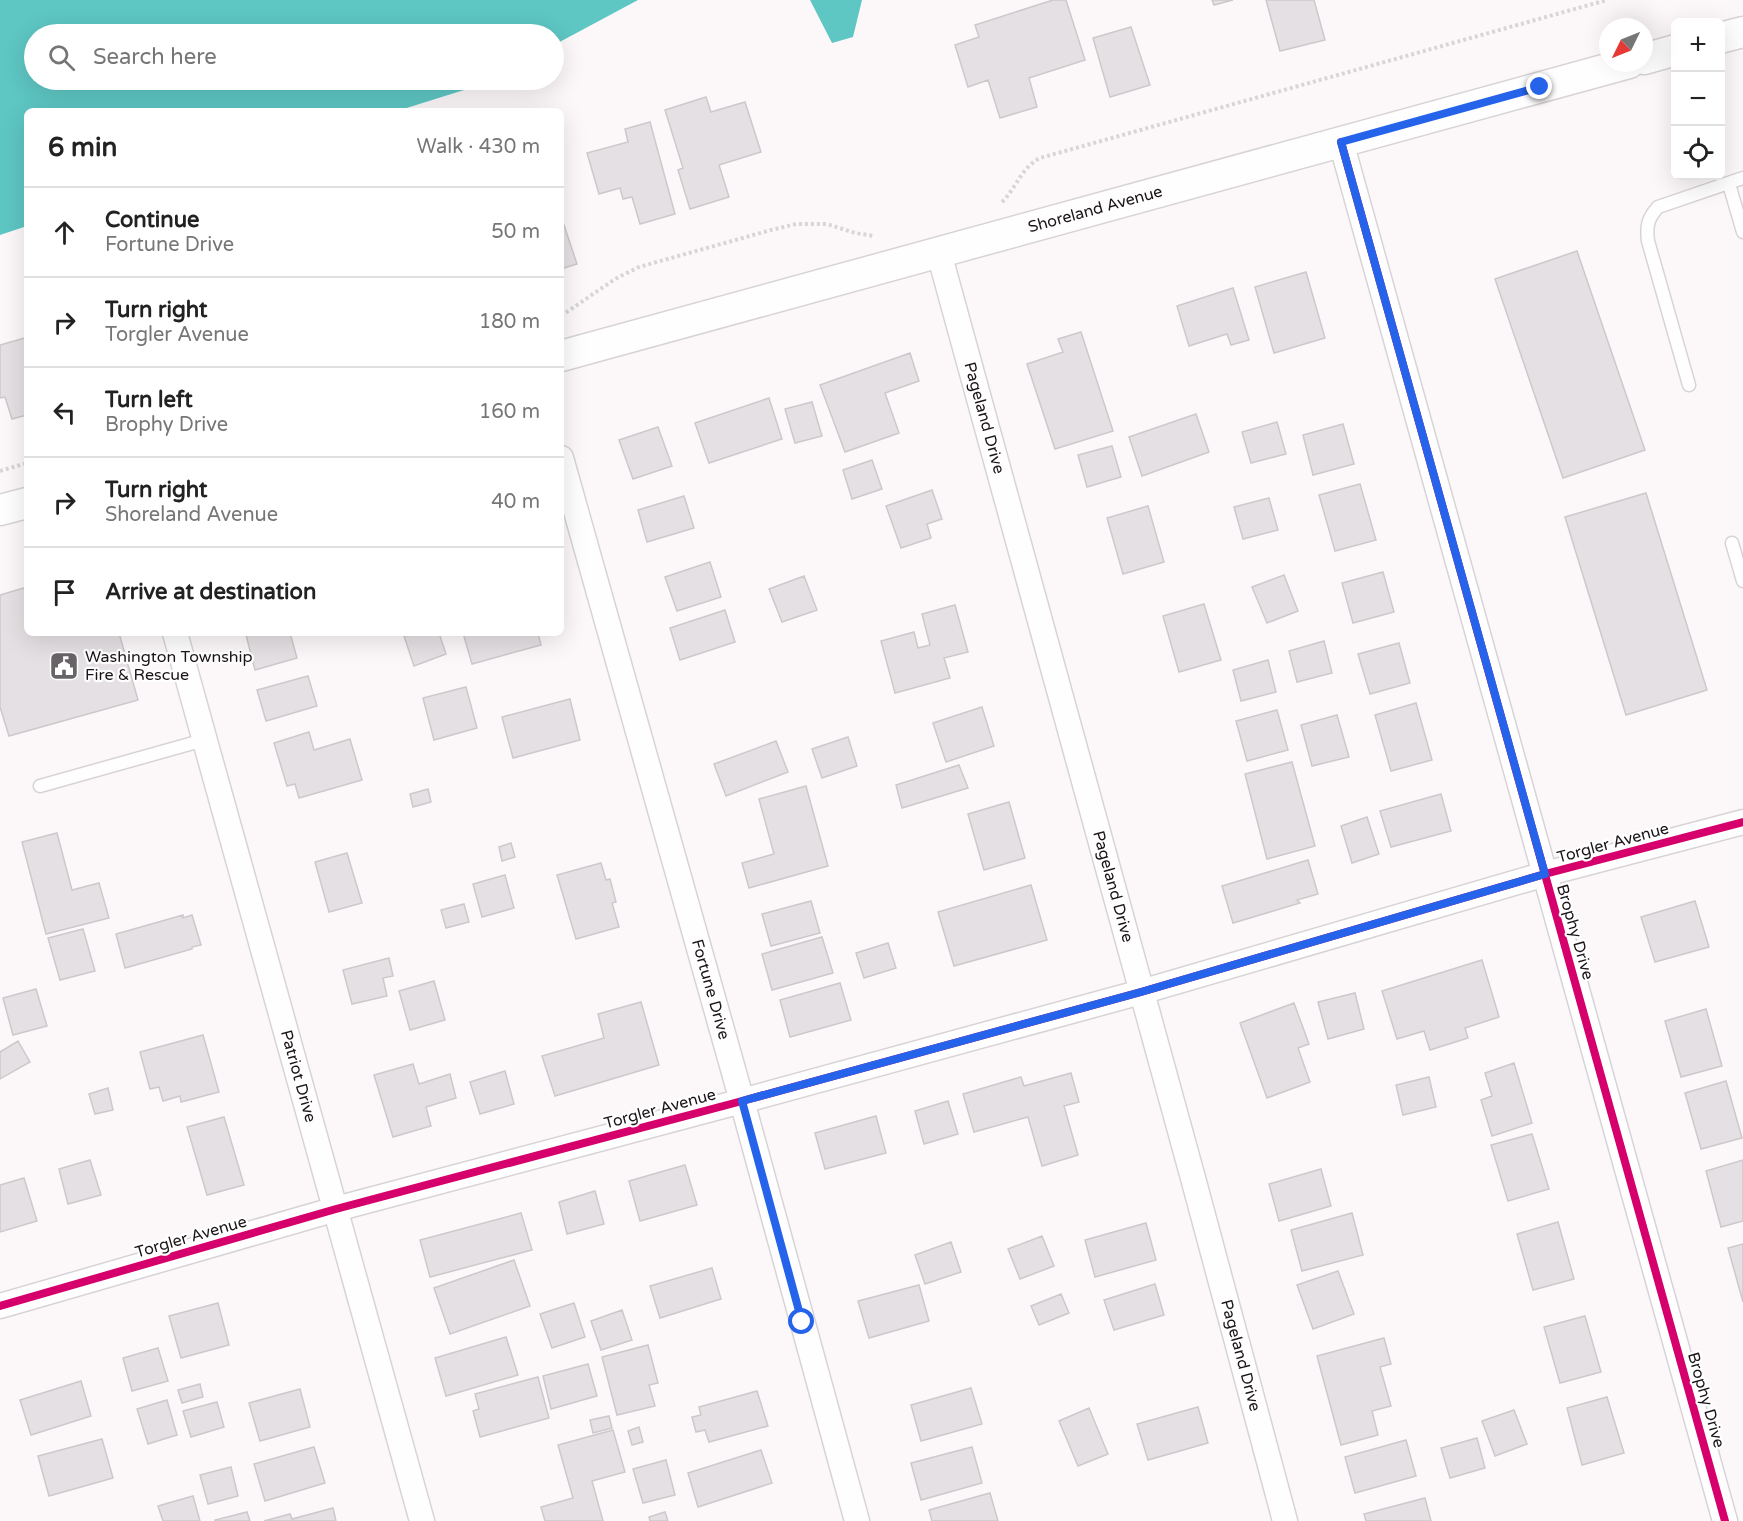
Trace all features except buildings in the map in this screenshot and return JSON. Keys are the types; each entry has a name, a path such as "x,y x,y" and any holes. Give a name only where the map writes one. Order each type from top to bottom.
{"street":[{"path":"1653,56 1671,51"},
{"name":"Shoreland Avenue","path":"564,355 1599,71"},
{"name":"Brophy Drive","path":"1341,142 1725,1521"},
{"name":"Pageland Drive","path":"939,253 1285,1521"},
{"name":"Fortune Drive","path":"564,469 742,1101 857,1521"},
{"path":"0,510 24,504"},
{"name":"Patriot Drive","path":"175,636 422,1521"},
{"name":"Torgler Avenue","path":"0,1306 336,1209 1141,992 1545,874 1743,822"}],"lane":[{"path":"1689,385 1646,228 1650,216 1658,207 1743,178"},
{"path":"1729,184 1743,232"},
{"path":"1732,543 1743,581"},
{"path":"40,786 204,740"}],"path":[{"path":"1001,204 1012,191 1026,166 1050,155 1607,0"},
{"path":"564,314 615,279 639,267 796,224 827,224 855,233 882,237"},
{"path":"0,471 24,465"}],"water":[{"path":"0,0 638,0 564,40 564,24 24,24 24,90 464,90 407,108 24,108 24,227 0,235"},
{"path":"810,0 862,0 853,37 832,43"}],"cycle path":[{"path":"1341,142 1725,1521"},
{"path":"0,1306 336,1209 1141,992 1545,874 1743,822"}],"place":[{"name":"Washington Township Fire & Rescue","path":"64,666"}],"route":[{"path":"802,1322 742,1101 1141,992 1545,874 1341,142 1540,87"}]}
